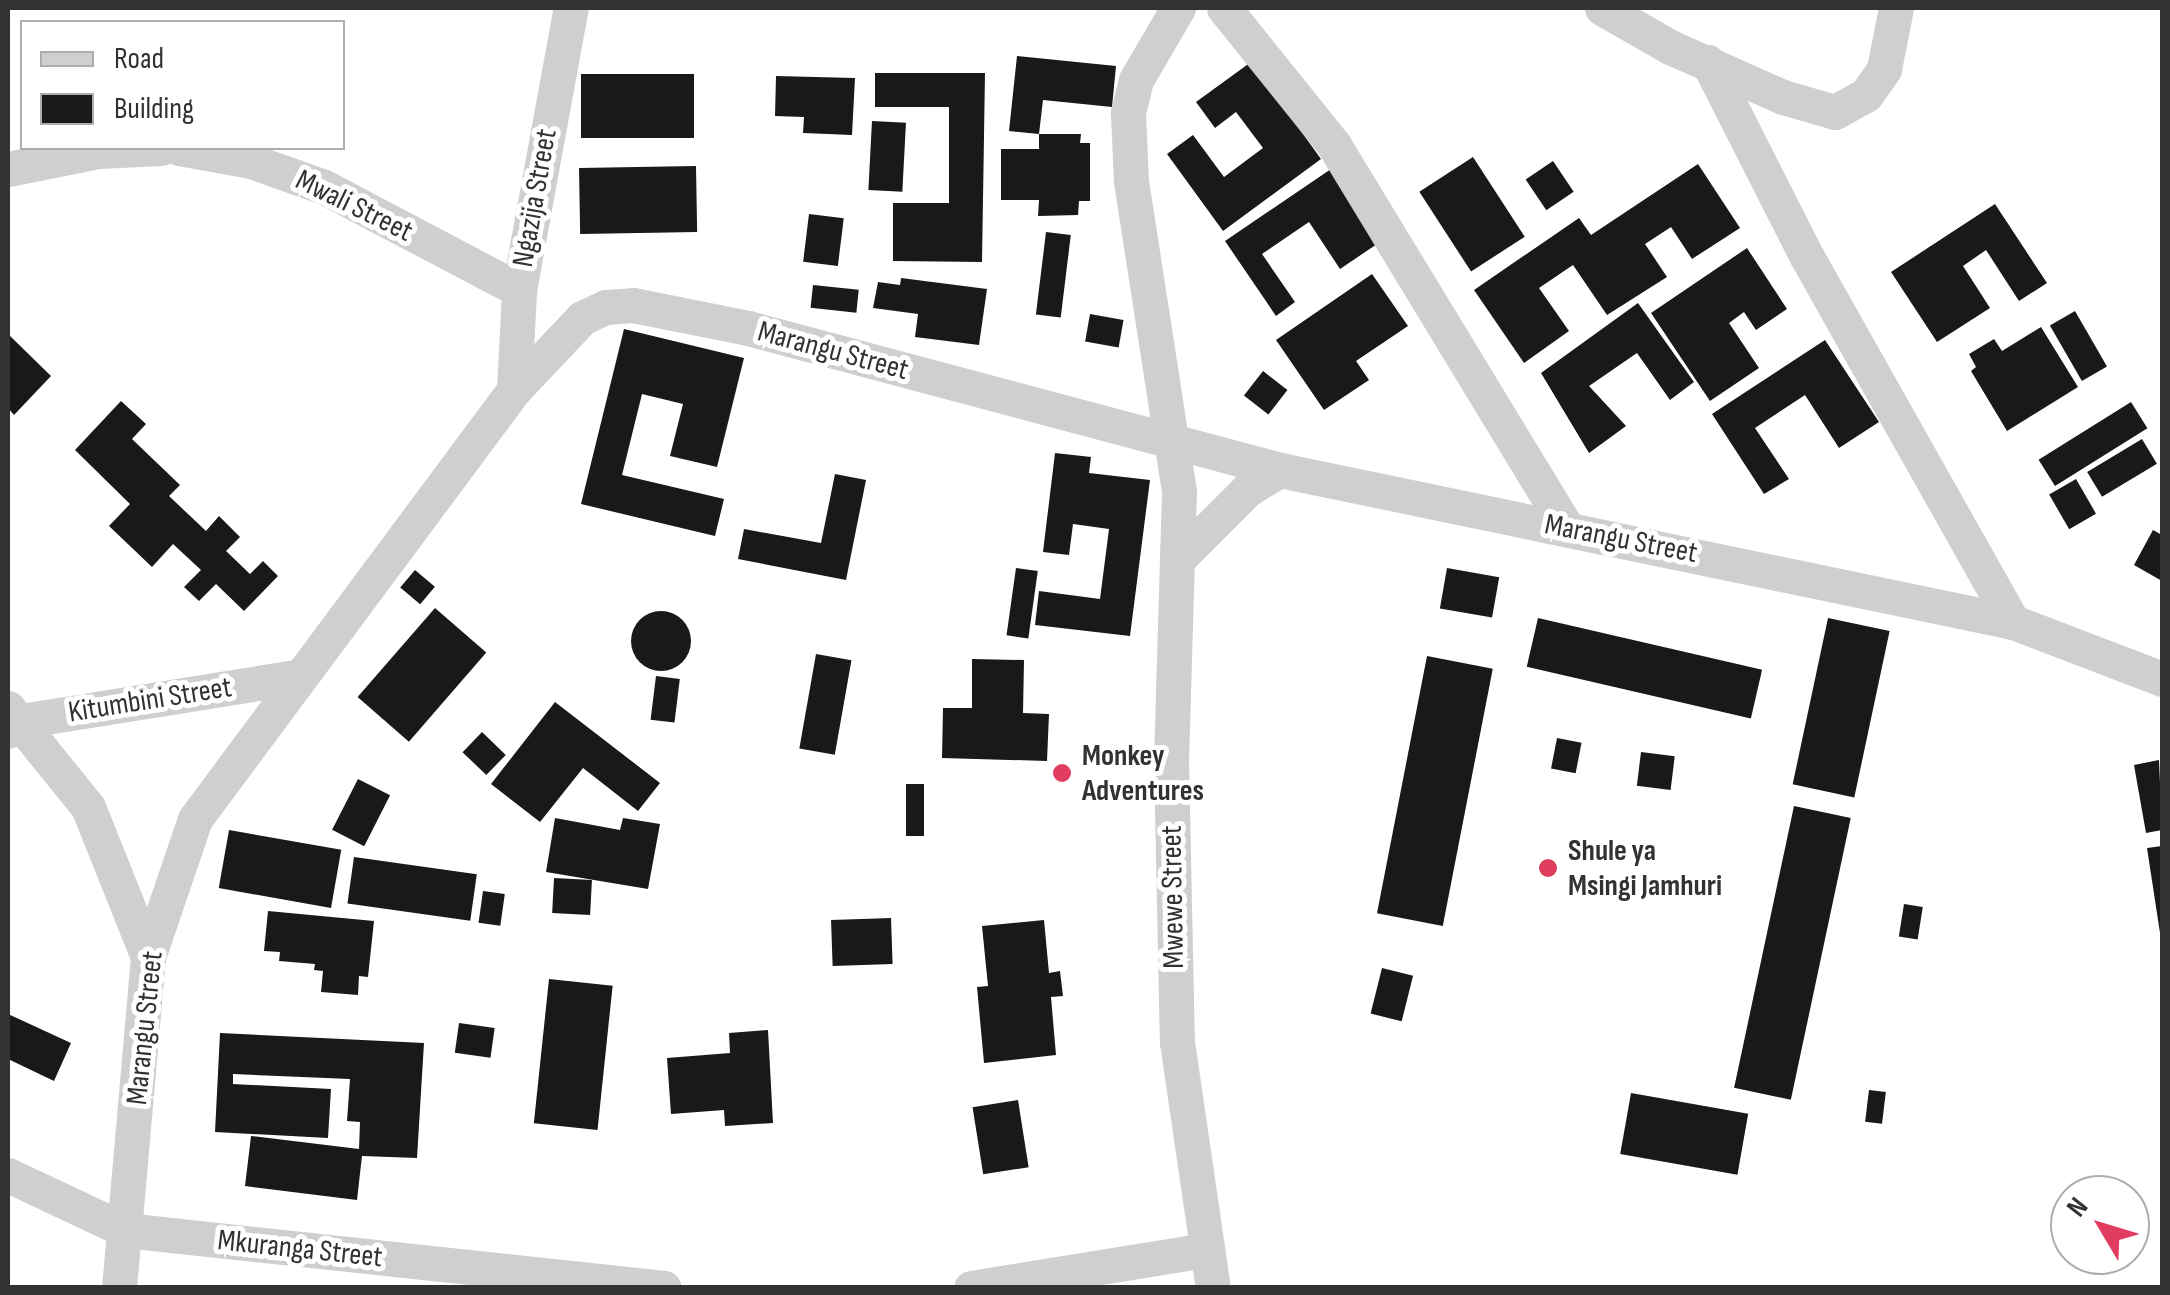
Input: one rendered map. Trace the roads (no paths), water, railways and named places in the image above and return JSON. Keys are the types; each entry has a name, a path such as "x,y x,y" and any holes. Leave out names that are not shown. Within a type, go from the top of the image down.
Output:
{"street":[{"name":"Ngazija Street","path":"514,390 519,290 571,8"},
{"name":"Mwewe Street","path":"1178,8 1136,80 1128,113 1131,181 1172,444 1181,556 1171,761 1177,1024 1213,1288"},
{"path":"1224,8 1334,145 1567,528"},
{"path":"1602,8 1783,97 1835,112 1856,104 1884,69 1896,8"},
{"path":"1708,62 1888,405 2014,622"},
{"path":"8,170 119,150"},
{"name":"Mwali Street","path":"190,150 252,161 324,187 519,290"},
{"name":"Marangu Street","path":"119,1288 148,957 194,819 296,677 514,390 582,318 633,304 748,328 1280,470 2014,622 2162,679"},
{"path":"1181,556 1248,489 1280,470"},
{"name":"Kitumbini Street","path":"12,720 296,677"},
{"path":"12,720 88,807 148,957"},
{"name":"Mkuranga Street","path":"8,1175 125,1230 664,1288"},
{"path":"971,1288 1206,1250"}],"place":[{"name":"Monkey Adventures","path":"1062,773"},
{"name":"Shule ya Msingi Jamhuri","path":"1548,868"}]}
